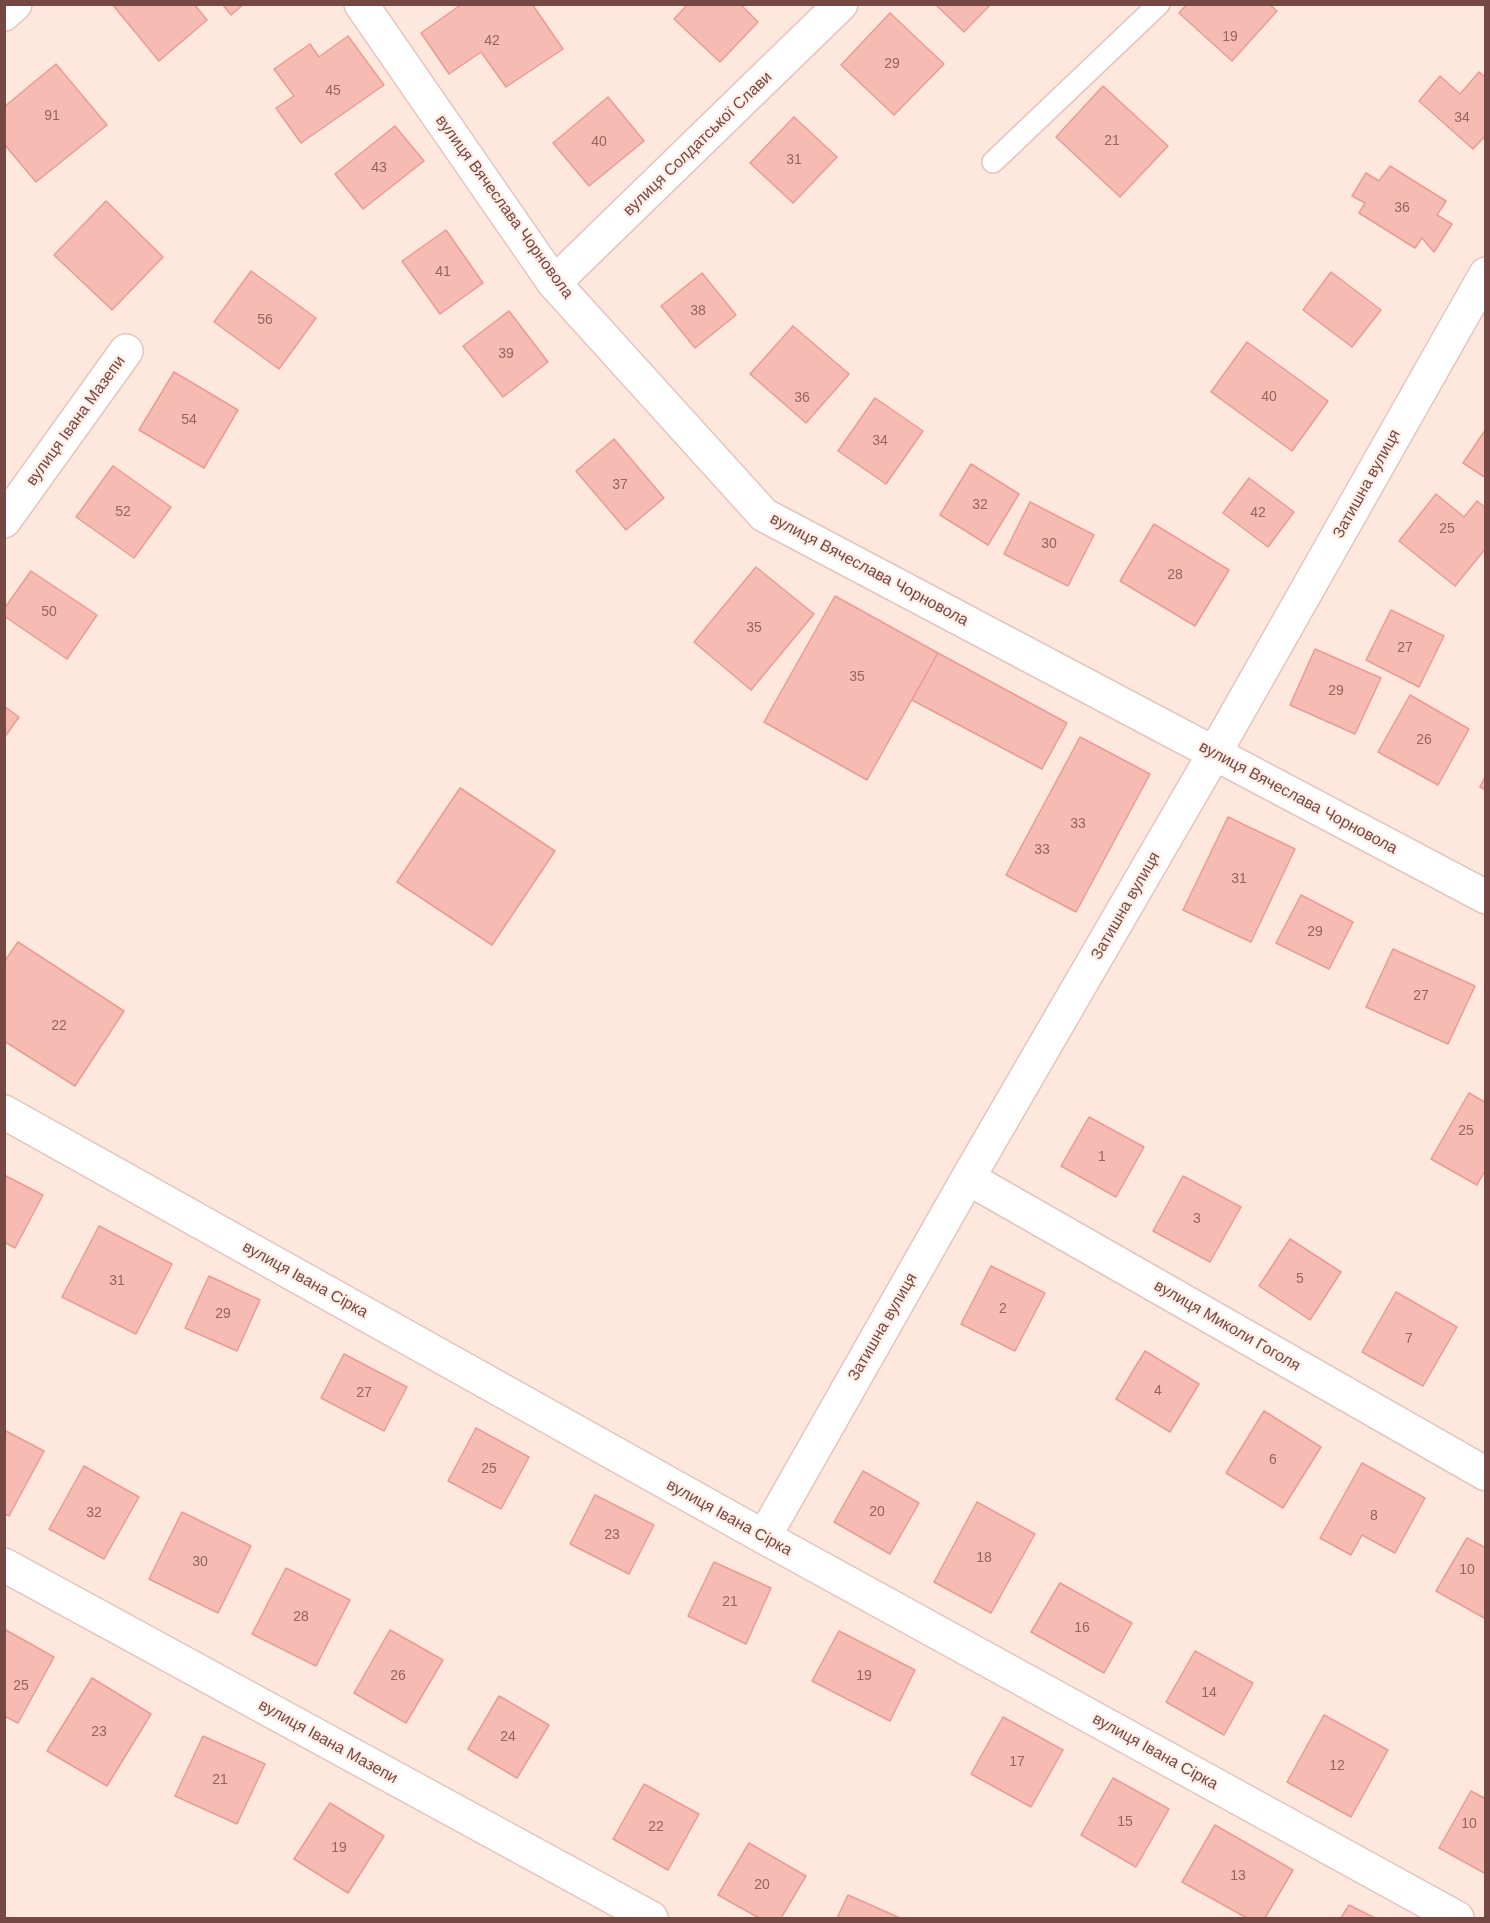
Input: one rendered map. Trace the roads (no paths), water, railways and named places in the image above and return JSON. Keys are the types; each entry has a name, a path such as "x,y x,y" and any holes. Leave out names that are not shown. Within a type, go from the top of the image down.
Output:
{"street":[{"path":"4,14 15,4"},
{"name":"вулиця Вячеслава Чорновола","path":"361,4 554,283 764,515 1485,897"},
{"name":"вулиця Солдатської Слави","path":"554,283 841,4"},
{"name":"Затишна вулиця","path":"764,1537 968,1178 1214,754 1485,274"},
{"name":"вулиця Івана Мазепи","path":"4,521 126,351"},
{"name":"вулиця Івана Сірка","path":"4,1112 764,1537 1456,1918"},
{"name":"вулиця Миколи Гоголя","path":"968,1178 1485,1474"},
{"name":"вулиця Івана Мазепи","path":"4,1565 651,1918"}],"lane":[{"path":"993,162 1159,4"}]}
